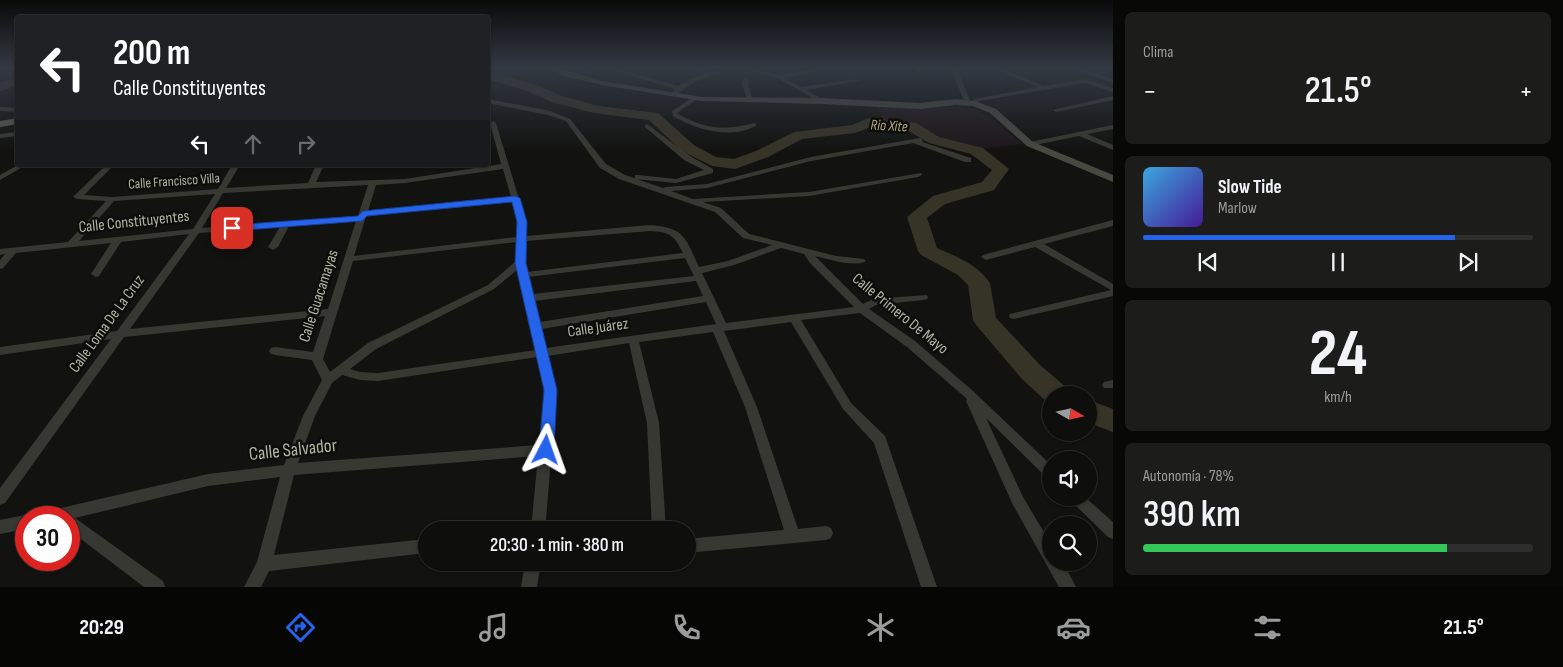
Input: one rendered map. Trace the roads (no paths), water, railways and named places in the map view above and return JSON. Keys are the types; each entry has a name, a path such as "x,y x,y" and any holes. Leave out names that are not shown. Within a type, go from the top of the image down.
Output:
{"main road":[{"path":"0,123 15,120"}],"street":[{"path":"688,95 695,98 751,101 822,101 920,106 971,104 992,111 1030,144 1111,177"},
{"path":"749,95 751,101"},
{"path":"812,95 822,101"},
{"path":"967,95 971,104"},
{"path":"971,104 976,100 1002,95"},
{"path":"695,98 674,112 675,115 705,130 738,129 754,125"},
{"path":"1056,110 1113,98"},
{"path":"490,103 550,113 568,120 603,166 616,174 718,210 746,236 778,246 836,259 861,260"},
{"path":"0,109 15,110"},
{"path":"493,123 522,222 520,263 551,390 539,521"},
{"path":"616,174 667,181 694,177 710,171 687,158 647,126"},
{"path":"1030,144 1113,127"},
{"path":"0,136 15,134"},
{"path":"1079,134 1113,148"},
{"path":"658,189 707,186 811,159 916,140 968,160"},
{"name":"Calle Francisco Villa","path":"108,167 77,197 112,198 311,184 373,182 422,178 506,166"},
{"path":"0,178 19,167"},
{"name":"Calle Loma De La Cruz","path":"0,499 196,231 235,167"},
{"path":"311,184 319,167"},
{"path":"690,200 809,194 918,175"},
{"name":"Calle Guacamayas","path":"328,380 318,357 330,312 373,182"},
{"path":"72,244 112,198"},
{"name":"Calle Constituyentes","path":"0,252 196,231 286,224 515,198"},
{"path":"986,257 1113,223"},
{"path":"273,247 286,224"},
{"path":"349,259 522,238 650,228 667,229 680,237 709,298 751,407 793,536"},
{"path":"96,274 118,239"},
{"path":"1037,244 1113,288"},
{"path":"530,298 697,274 778,246"},
{"path":"0,266 13,251"},
{"name":"Calle Primero De Mayo","path":"808,252 813,261 862,309 910,344 969,394 1042,464"},
{"path":"524,275 688,255"},
{"path":"252,587 264,564 289,470 309,416 328,380 372,346 491,287 520,263"},
{"path":"1014,316 1113,293"},
{"name":"Calle Juárez","path":"340,370 360,376 378,377 633,339 862,309 873,302 923,297"},
{"path":"536,326 709,298"},
{"path":"0,351 119,334 330,312"},
{"path":"795,318 847,406 880,440 929,587"},
{"path":"633,339 653,423 659,521"},
{"path":"275,351 318,357"},
{"path":"969,394 1018,501 1042,542"},
{"name":"Calle Salvador","path":"80,513 191,483 289,470 546,450"},
{"path":"1085,506 1113,532"},
{"path":"0,527 15,524"},
{"path":"80,532 157,587"},
{"path":"696,545 826,533"},
{"path":"264,564 418,547"},
{"path":"528,587 531,571"},
{"path":"1059,571 1068,587"}],"waterway":[{"name":"Rio Xite","path":"549,95 599,110 653,116 661,121 688,148 712,161 735,164 762,154 772,147 799,135 855,129 869,122 911,126 934,140 977,151 1001,169 988,186 939,200 917,217 928,251 966,270 979,283 985,320 1031,372 1047,386"},
{"name":"Rio Xite","path":"1098,415 1113,421"}]}
